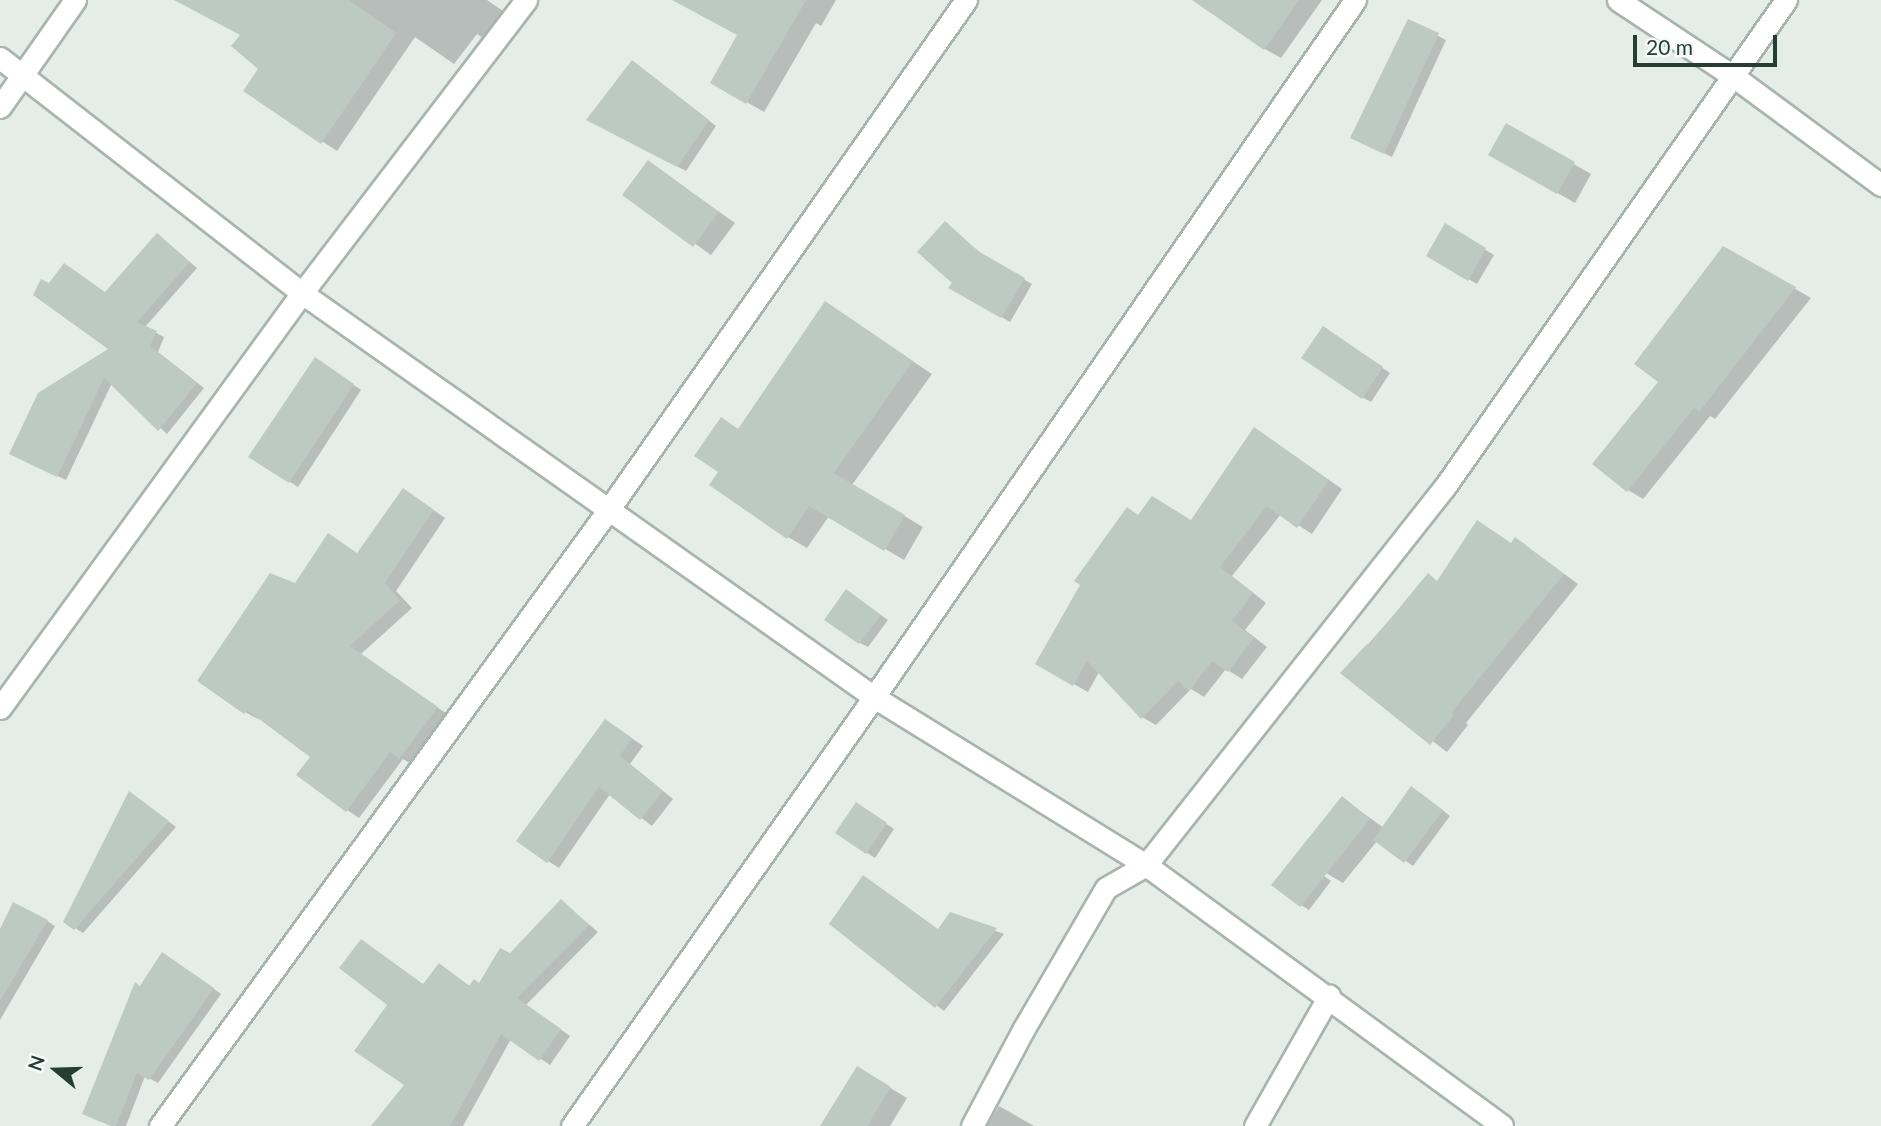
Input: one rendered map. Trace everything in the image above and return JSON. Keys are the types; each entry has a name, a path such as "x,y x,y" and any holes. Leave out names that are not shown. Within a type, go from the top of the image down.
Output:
{"street":[{"path":"0,107 75,0"},
{"path":"0,708 302,293 526,0"},
{"path":"160,1126 609,509 966,0"},
{"path":"572,1126 874,697 1355,0"},
{"path":"1618,0 1734,76 1881,185"},
{"path":"972,1126 1023,1030 1106,888 1146,865 1444,488 1786,0"},
{"path":"0,58 302,293 874,697 1146,865 1329,996 1502,1126"},
{"path":"1255,1126 1329,996"}],"building":[{"path":"174,0 349,0 396,33 321,144 243,91 258,69 231,46 240,35"},
{"path":"672,0 806,0 746,104 710,83 737,35"},
{"path":"1192,0 1299,0 1264,50"},
{"path":"1408,19 1439,33 1384,154 1350,138"},
{"path":"632,60 709,120 677,167 586,120"},
{"path":"1506,123 1575,162 1557,194 1488,155"},
{"path":"648,160 719,212 693,247 622,195"},
{"path":"945,221 978,251 1025,278 1001,318 948,288 952,283 917,252"},
{"path":"1445,223 1486,248 1468,281 1426,256"},
{"path":"157,233 190,262 137,322 157,331 150,346 197,383 158,431 104,378 57,477 9,454 38,393 108,349 33,295 41,279 49,283 64,263 105,292"},
{"path":"1723,246 1796,287 1699,412 1694,408 1627,492 1592,464 1658,382 1634,364"},
{"path":"825,301 913,361 834,473 905,515 884,551 809,506 787,539 709,485 718,472 694,456 721,417 738,429"},
{"path":"1323,326 1383,367 1362,399 1301,358"},
{"path":"315,357 354,384 289,483 248,457"},
{"path":"1254,427 1329,480 1297,528 1267,506 1220,567 1253,593 1232,621 1254,638 1228,672 1212,661 1189,691 1178,681 1141,719 1087,661 1073,686 1035,664 1080,585 1074,581 1127,507 1138,515 1152,496 1191,520"},
{"path":"403,488 434,510 385,583 400,600 350,646 438,707 399,759 390,752 346,812 296,775 310,757 247,710 244,714 197,681 270,573 295,583 328,533 357,553"},
{"path":"1477,520 1511,543 1515,537 1564,574 1451,713 1454,715 1430,745 1340,673 1367,644 1369,645 1428,573 1437,581"},
{"path":"846,589 881,615 859,644 824,620"},
{"path":"605,719 632,738 620,756 663,791 640,820 599,787 547,863 516,841"},
{"path":"1411,786 1443,810 1404,863 1373,840"},
{"path":"129,791 169,821 74,930 63,922"},
{"path":"1342,796 1370,819 1300,907 1271,885"},
{"path":"856,802 887,823 866,854 835,833"},
{"path":"863,875 938,929 950,912 997,928 935,1008 829,924"},
{"path":"561,899 589,925 517,998 561,1029 539,1061 501,1034 450,1126 371,1126 404,1085 354,1051 387,1005 339,968 361,939 423,984 439,963 469,986 474,979 479,983 500,948 510,953"},
{"path":"13,902 48,920 0,1001 0,929"},
{"path":"162,952 214,988 149,1080 137,1073 116,1126 111,1126 82,1114 135,982 140,986"},
{"path":"857,1066 891,1087 867,1126 820,1126"}]}
